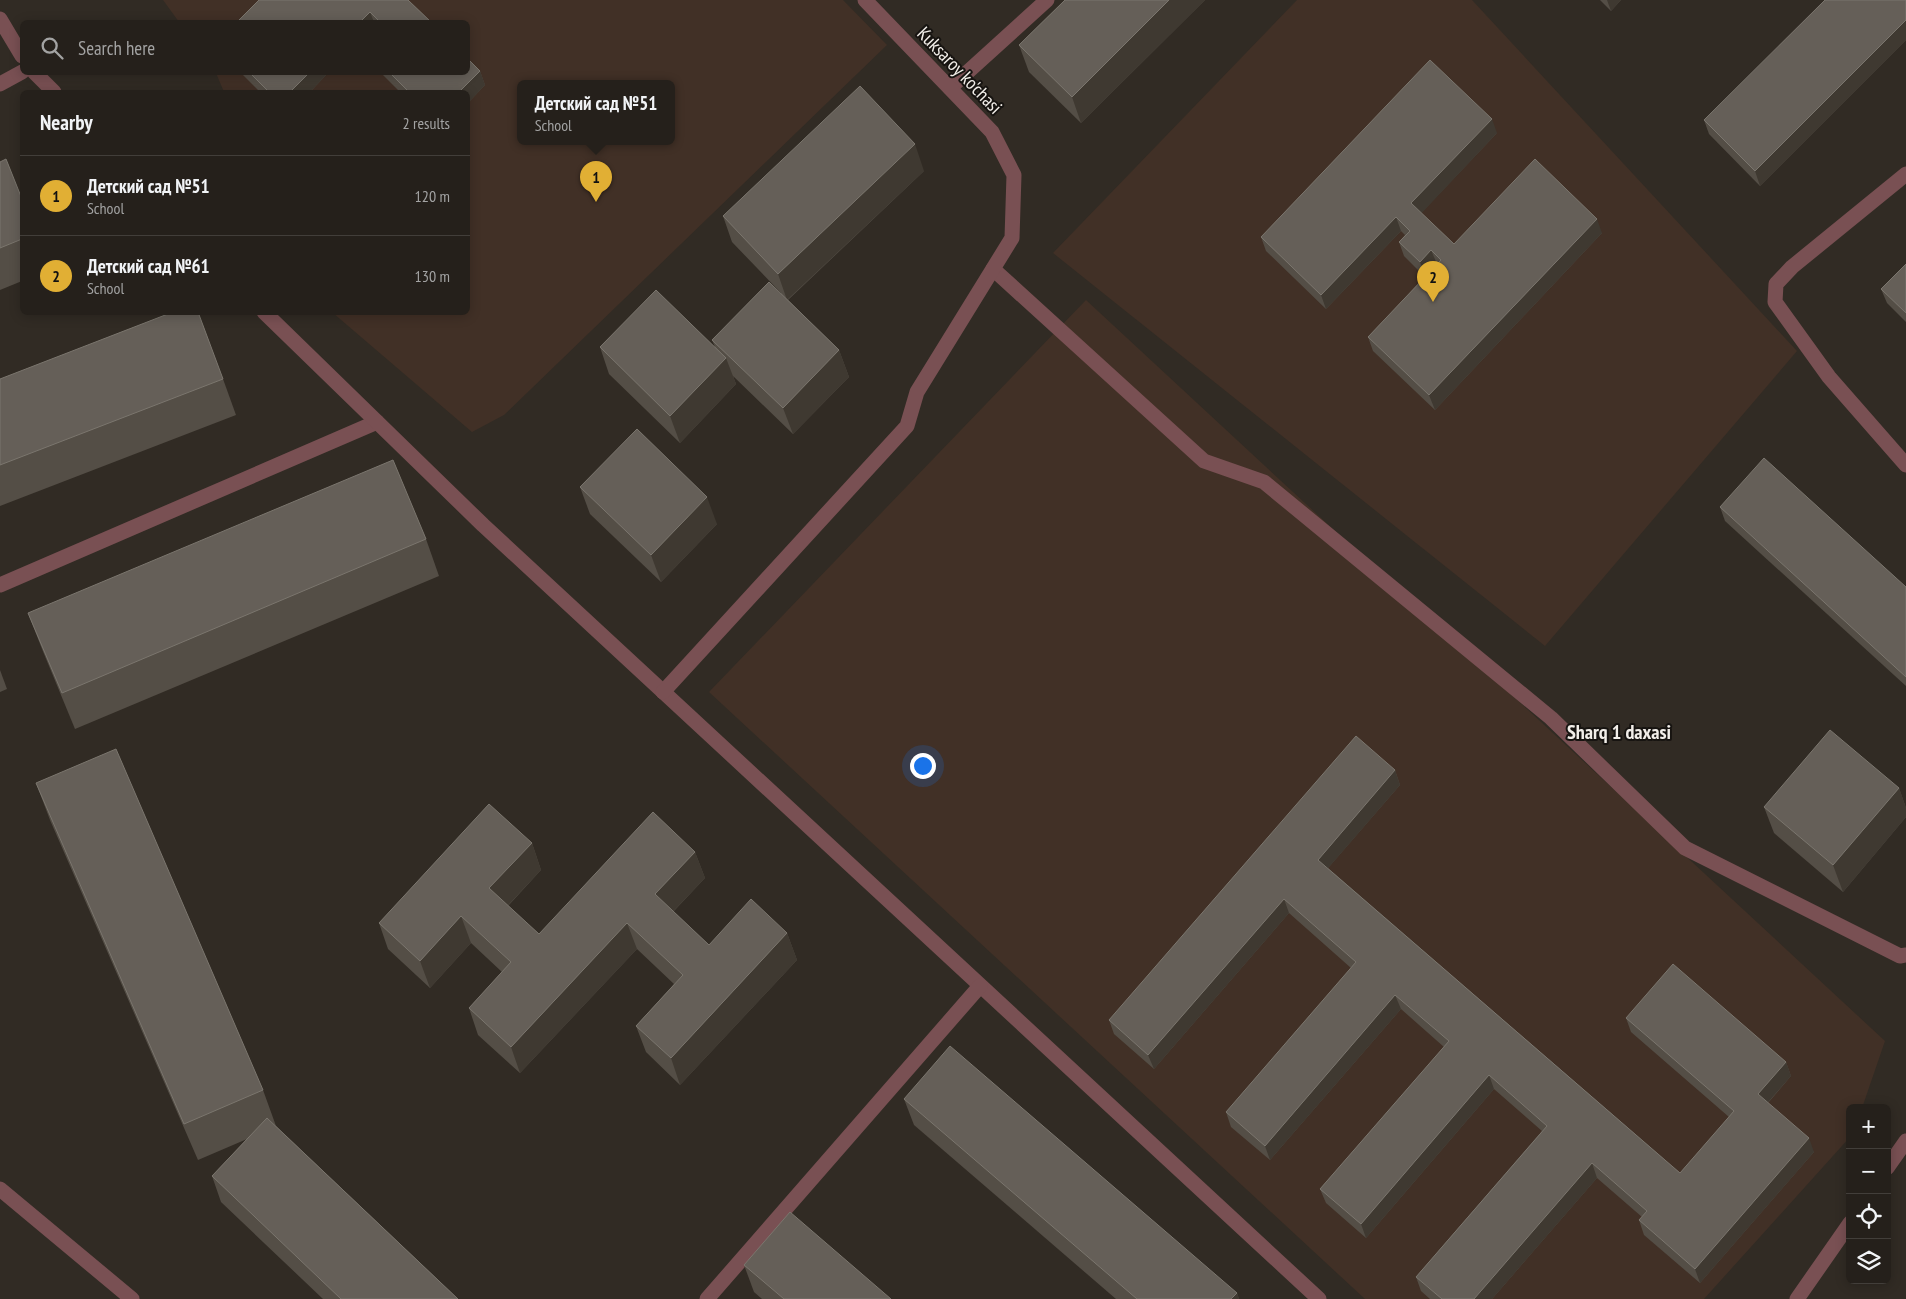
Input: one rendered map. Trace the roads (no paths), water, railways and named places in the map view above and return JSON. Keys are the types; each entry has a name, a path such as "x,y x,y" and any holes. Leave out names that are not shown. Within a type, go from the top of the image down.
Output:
{"street":[{"name":"Kuksaroy ko'chasi","path":"866,0 992,132 1014,175 1012,238 993,269"},
{"path":"950,88 1047,0"},
{"path":"0,20 20,53"},
{"path":"0,84 20,73"},
{"path":"37,75 52,90"},
{"path":"1906,174 1792,266 1776,284 1775,302 1830,378 1906,465"},
{"path":"662,692 907,426 917,392 993,269 1204,461 1264,482 1551,718 1685,848 1900,956 1906,955"},
{"path":"267,315 483,526 1319,1299"},
{"path":"0,585 377,422"},
{"path":"707,1299 980,986"},
{"path":"1891,1162 1906,1141"},
{"path":"0,1188 132,1299"},
{"path":"1797,1299 1846,1229"}],"place":[{"name":"Детский сад №51","path":"596,202"},
{"name":"Детский сад №61","path":"1433,302"}],"district":[{"name":"Sharq 1 daxasi","path":"1619,732"}]}
